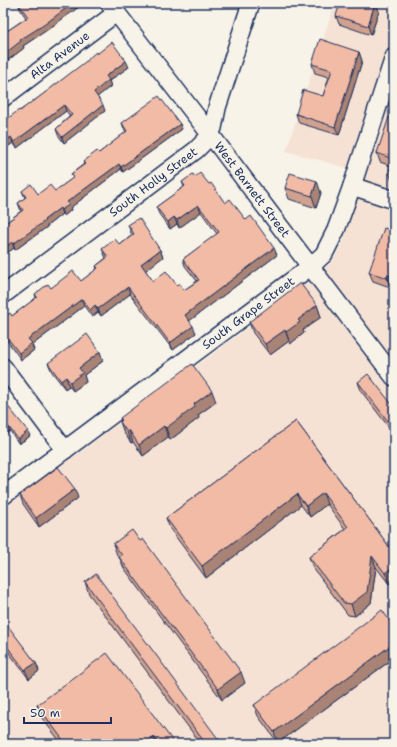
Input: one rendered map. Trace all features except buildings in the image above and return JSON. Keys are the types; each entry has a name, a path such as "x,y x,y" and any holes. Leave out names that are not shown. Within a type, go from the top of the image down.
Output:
{"street":[{"name":"South Holly Street","path":"3,295 205,142 213,128 217,108 251,3"},
{"name":"West Barnett Street","path":"112,8 210,134 394,377"},
{"name":"Alta Avenue","path":"3,98 112,8"},
{"name":"South Grape Street","path":"3,496 310,267 324,254 331,242 352,186 394,57"},
{"path":"352,186 394,200"},
{"path":"3,367 65,450"}],"shaded area":[{"path":"335,3 394,3 394,744 4,744 3,509 296,292 332,262 342,244 366,173 286,151"}]}
